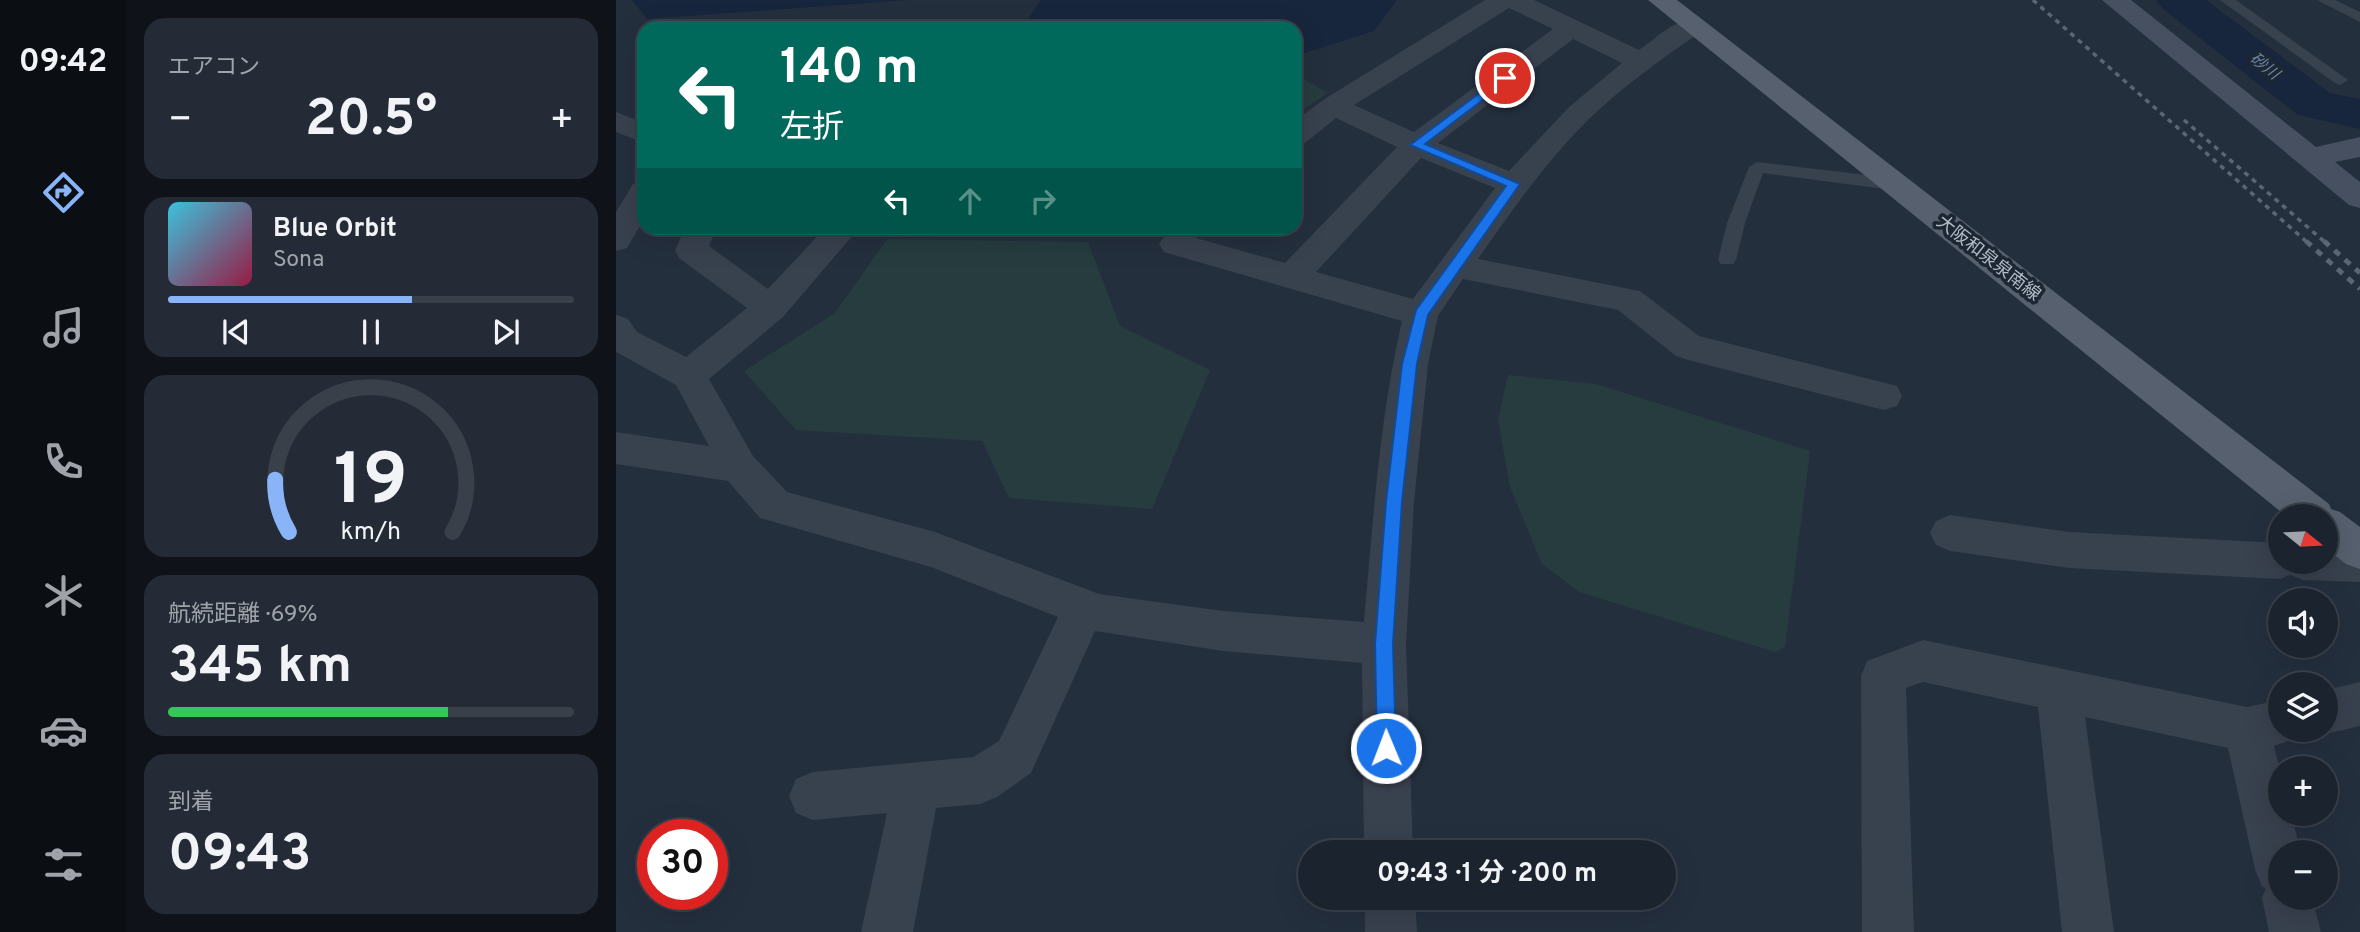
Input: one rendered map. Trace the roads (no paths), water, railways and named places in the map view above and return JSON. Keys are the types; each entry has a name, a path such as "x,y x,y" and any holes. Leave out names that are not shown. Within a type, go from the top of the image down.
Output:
{"main road":[{"name":"大阪和泉泉南線","path":"1661,0 2300,504"},
{"path":"2338,534 2360,551"}],"street":[{"path":"1302,130 1333,106 1503,0"},
{"path":"1513,0 1641,61"},
{"path":"2115,0 2360,198"},
{"path":"1389,840 1384,644 1399,460 1410,364 1421,314 1514,184 1578,114 1641,61 1693,25"},
{"path":"1292,277 1416,145 1572,27"},
{"path":"1333,106 1416,145 1514,184"},
{"path":"616,121 637,131"},
{"path":"2311,158 2360,147"},
{"path":"616,240 637,203"},
{"path":"698,235 691,250 771,308"},
{"path":"690,375 771,308 838,235"},
{"path":"1181,235 1175,244 1421,314"},
{"path":"1455,266 1628,300 1688,347 1884,396"},
{"path":"616,328 625,341 690,375 739,467 774,506 935,550 1099,613 1223,631 1384,644"},
{"path":"616,448 739,467"},
{"path":"1950,533 2069,551 2268,560"},
{"path":"2338,564 2360,565"},
{"path":"813,796 980,780 1015,757 1084,607"},
{"path":"1888,932 1883,676 1923,661 2059,690 2263,726 2277,840"},
{"path":"2059,690 2088,932"},
{"path":"2338,709 2360,704"},
{"path":"887,932 916,786"},
{"path":"1390,910 1391,932"},
{"path":"2290,910 2295,932"}],"lane":[{"path":"2227,0 2340,80"},
{"path":"2324,0 2360,18"},
{"path":"1727,260 1736,223 1757,167 1892,184"}],"water":[{"path":"632,0 908,0 647,19"},
{"path":"1041,0 1397,0 1374,31 1302,54 1302,21 1027,21"}],"waterway":[{"name":"砂川","path":"2178,0 2315,105 2360,114"}],"railway":[{"path":"2033,0 2308,243"},
{"path":"2184,120 2326,243"},
{"path":"2306,241 2360,289"},
{"path":"2324,241 2360,273"}]}
